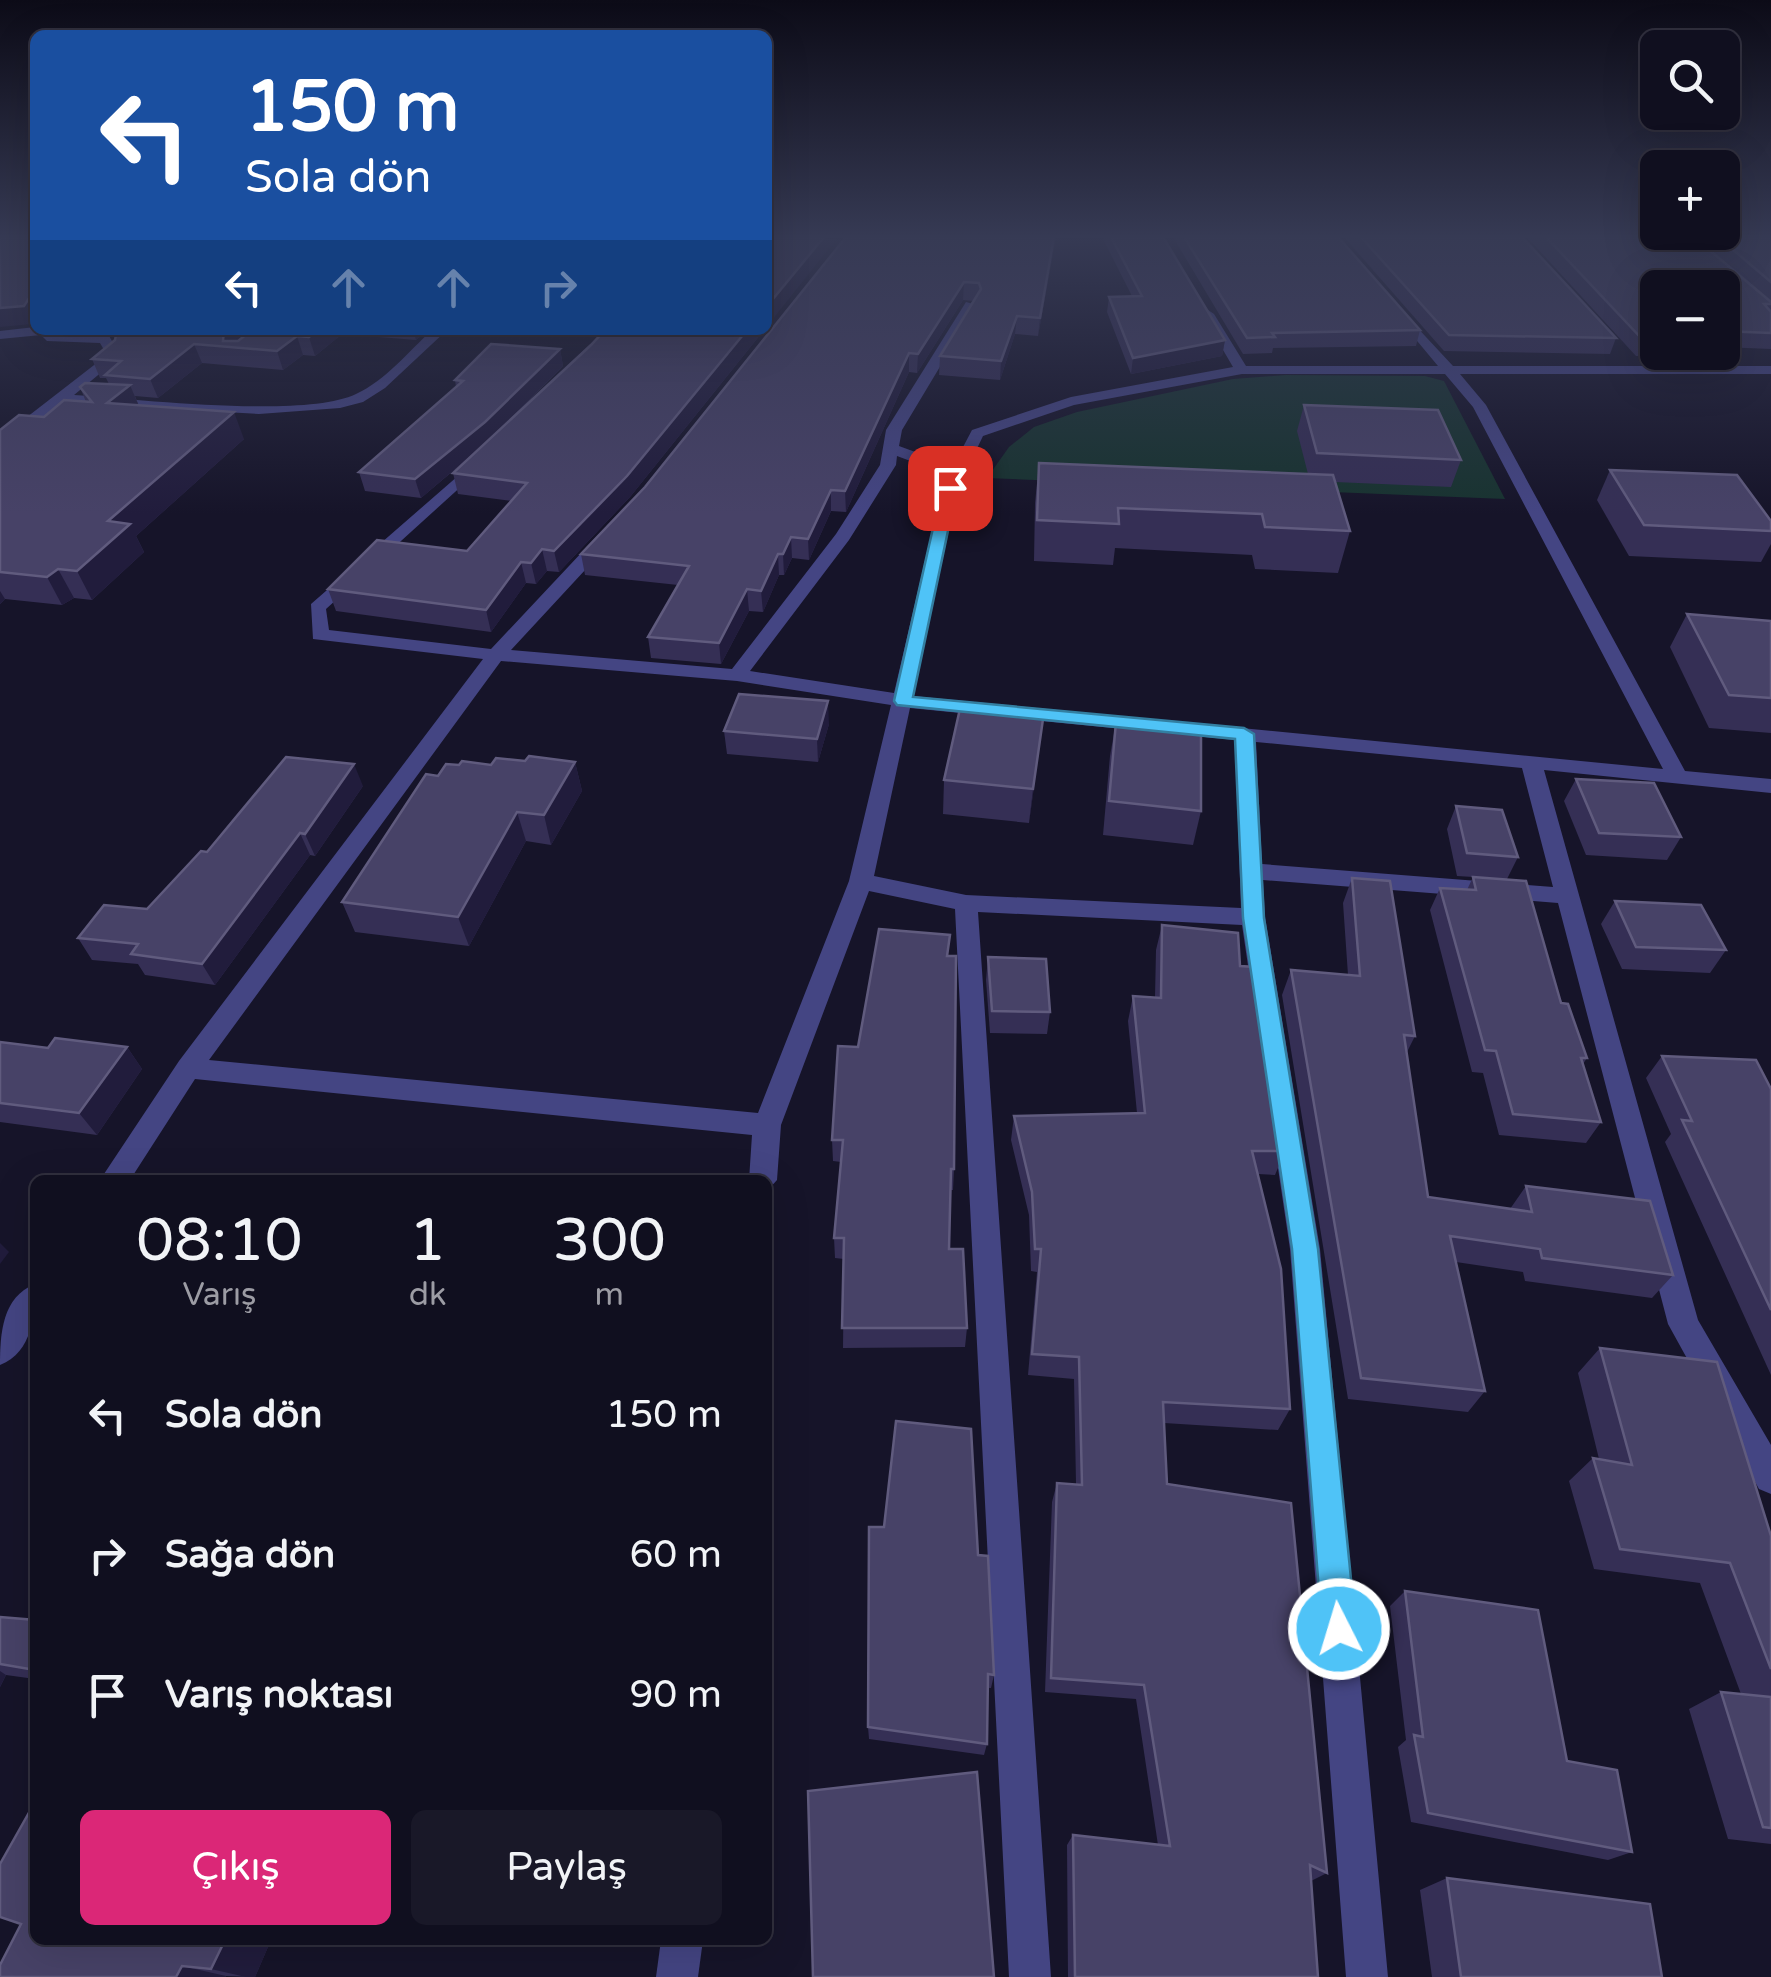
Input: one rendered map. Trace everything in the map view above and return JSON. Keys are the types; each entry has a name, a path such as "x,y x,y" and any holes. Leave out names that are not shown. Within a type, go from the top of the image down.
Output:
{"street":[{"path":"737,675 842,536 888,465 894,430 956,329"},
{"path":"1217,329 1242,370"},
{"path":"1414,329 1479,404 1677,776"},
{"path":"0,335 30,332"},
{"path":"0,446 114,356 104,339 48,335"},
{"path":"92,339 99,335"},
{"path":"60,398 224,407 310,407 356,400 434,335"},
{"path":"763,1175 767,1125 862,881 950,488 976,433 1071,401 1242,370 1628,361 1771,370"},
{"path":"497,446 317,608 320,635 496,656 737,675 904,701 1771,786"},
{"path":"891,448 957,473"},
{"path":"117,1175 188,1068 496,656 613,530"},
{"path":"1244,734 1254,918 1305,1249 1367,1977"},
{"path":"1531,762 1684,1324 1771,1477"},
{"path":"1251,871 1568,896"},
{"path":"862,881 966,904 1254,918"},
{"path":"966,904 1030,1977"},
{"path":"188,1068 767,1125"},
{"path":"0,1350 30,1305"},
{"path":"678,1977 681,1945"}],"green space":[{"path":"1286,375 1425,376 1444,381 1505,499 987,478 1009,447 1034,427 1077,412 1233,379"}],"building":[{"path":"772,329 934,329 918,354 909,353 845,491 831,490 808,539 791,537 783,554 778,554 761,591 747,589 719,643 648,637 689,566 581,554 645,487 767,335 772,335"},
{"path":"956,329 1012,329 1001,361 940,356"},
{"path":"1122,329 1219,329 1225,340 1133,358"},
{"path":"1242,329 1420,330 1272,333 1275,337 1247,338"},
{"path":"1444,329 1608,329 1616,338 1449,335"},
{"path":"1740,329 1771,329 1771,333 1740,332"},
{"path":"116,335 224,335 223,341 238,341 246,335 312,335 297,336 277,351 194,344 150,379 105,375 121,361 92,359"},
{"path":"600,335 743,335 627,476 554,551 542,549 531,563 521,562 486,610 328,589 377,540 467,551 527,483 453,473"},
{"path":"491,344 560,349 485,422 415,479 359,472 463,381 455,380"},
{"path":"85,383 130,385 107,403 234,412 108,521 130,524 77,571 58,569 47,577 0,572 0,430 19,415 44,417 64,400 92,402 80,387"},
{"path":"1304,405 1438,410 1461,460 1317,453"},
{"path":"1039,463 1333,475 1350,531 1265,527 1262,514 1118,508 1119,524 1037,520"},
{"path":"1610,470 1737,475 1771,521 1771,531 1644,525"},
{"path":"1687,614 1771,621 1771,698 1729,695"},
{"path":"739,694 828,701 817,739 724,731"},
{"path":"961,704 1044,712 1033,789 944,780"},
{"path":"1116,722 1201,731 1201,811 1109,801"},
{"path":"529,756 575,762 544,815 517,812 458,917 342,902 426,774 438,776 446,764 459,765 462,761 491,765 496,758 525,761"},
{"path":"286,757 354,764 305,834 300,833 202,964 131,954 138,944 78,938 104,905 147,909 201,851 207,852"},
{"path":"1576,779 1654,783 1681,837 1599,833"},
{"path":"1456,806 1502,810 1518,857 1467,853"},
{"path":"1473,877 1526,881 1561,1003 1568,1004 1587,1058 1581,1058 1601,1122 1513,1114 1496,1051 1485,1050 1440,888 1476,890"},
{"path":"1352,878 1390,881 1415,1036 1404,1035 1428,1197 1532,1212 1526,1186 1650,1201 1673,1275 1542,1258 1540,1249 1450,1236 1485,1391 1361,1378 1291,970 1360,976"},
{"path":"1615,901 1701,905 1726,950 1636,947"},
{"path":"1162,925 1238,933 1240,966 1256,967 1285,1151 1252,1151 1281,1269 1290,1409 1163,1402 1167,1484 1291,1503 1327,1873 1310,1865 1318,1977 1075,1977 1073,1835 1170,1846 1144,1685 1051,1678 1057,1483 1082,1485 1079,1357 1032,1354 1041,1249 1035,1249 1032,1192 1014,1116 1145,1113 1133,996 1161,998"},
{"path":"879,929 950,935 947,956 956,956 954,1169 949,1249 963,1249 967,1328 842,1328 844,1238 834,1238 843,1140 832,1140 838,1046 858,1047"},
{"path":"988,957 1046,959 1050,1012 992,1011"},
{"path":"55,1038 127,1047 79,1113 0,1103 0,1042 48,1048"},
{"path":"1662,1056 1756,1060 1771,1089 1771,1310 1682,1120 1692,1121"},
{"path":"1600,1348 1717,1362 1771,1536 1771,1669 1730,1563 1620,1549 1593,1458 1632,1465"},
{"path":"896,1421 971,1429 978,1555 988,1556 994,1675 988,1674 987,1744 868,1727 869,1527 884,1527"},
{"path":"1405,1591 1538,1610 1567,1761 1617,1770 1632,1852 1428,1813 1414,1735 1423,1737"},
{"path":"0,1617 30,1620 30,1669 0,1664"},
{"path":"1721,1692 1771,1697 1771,1828 1763,1827"},
{"path":"977,1772 994,1977 813,1977 808,1791"},
{"path":"30,1811 30,1945 223,1945 211,1969 182,1966 176,1977 0,1977 0,1965 21,1924 0,1917 0,1864"},
{"path":"1447,1878 1650,1904 1662,1977 1461,1977"}],"route":[{"path":"950,488 904,701 1244,734 1254,918 1305,1249 1339,1629"}]}
